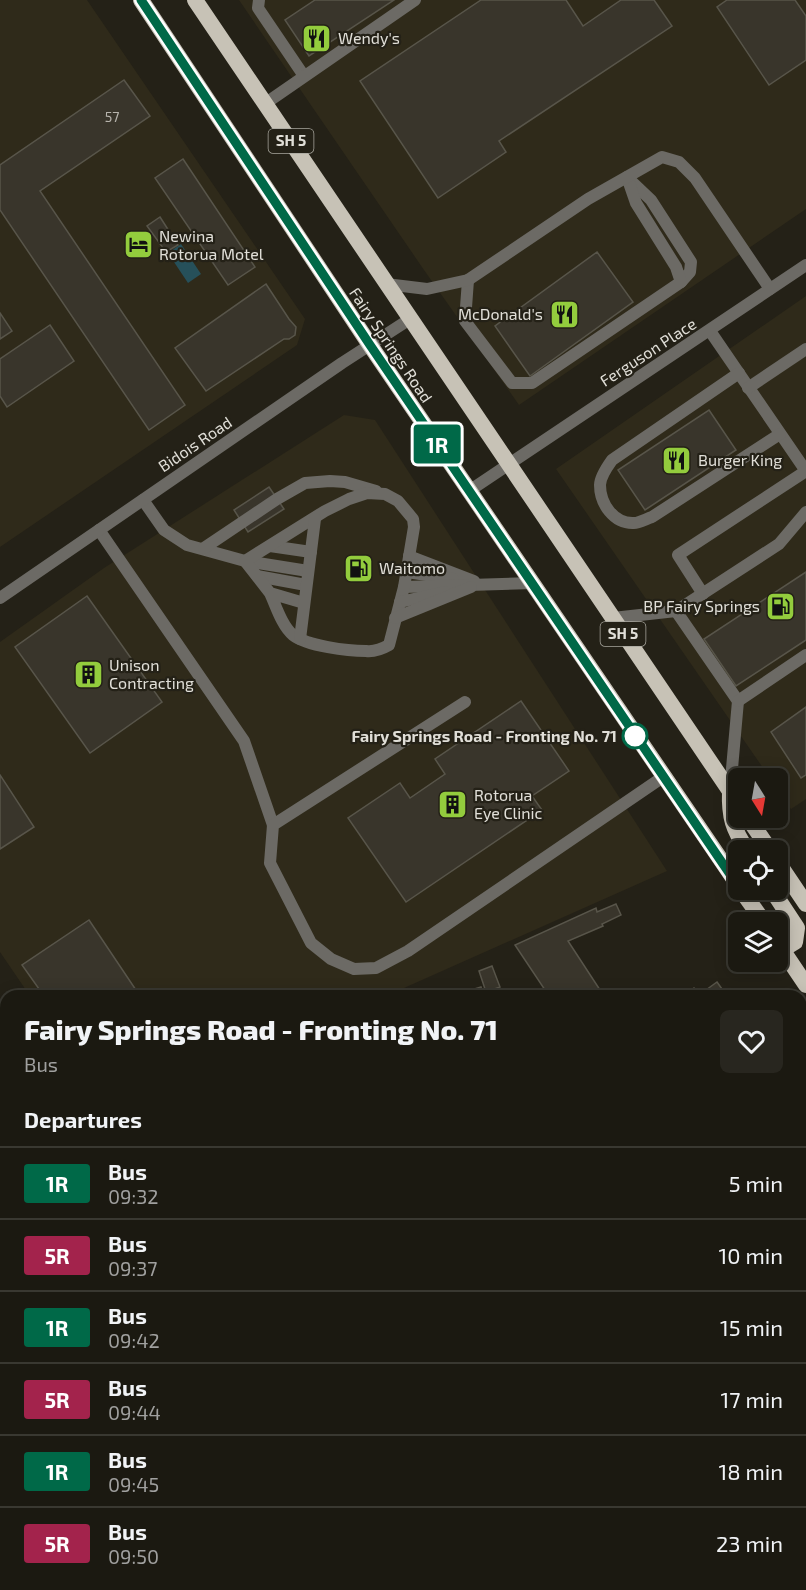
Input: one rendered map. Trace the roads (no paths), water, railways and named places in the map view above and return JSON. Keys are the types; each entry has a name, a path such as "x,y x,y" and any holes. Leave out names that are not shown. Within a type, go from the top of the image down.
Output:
{"highway":[{"name":"Fairy Springs Road","path":"141,0 370,345 728,871"},
{"name":"Fairy Springs Road","path":"195,0 728,788"},
{"path":"788,877 806,903"},
{"path":"788,914 797,928 795,942 788,944"},
{"path":"788,958 806,986"}],"street":[{"path":"259,0 258,8 304,76"},
{"path":"266,103 415,0"},
{"path":"386,284 427,290 468,280 588,199 662,157 679,162 695,178 770,290"},
{"path":"468,280 465,321 512,383 532,383 681,282 690,272 691,262 651,200 627,177"},
{"name":"Ferguson Place","path":"469,491 806,266"},
{"name":"Bidois Road","path":"0,598 410,319"},
{"path":"703,594 678,555 806,471 710,331"},
{"path":"748,388 806,349"},
{"path":"739,373 612,460 606,467 600,484 603,503 615,518 633,523 652,518 780,434"},
{"path":"204,548 304,483 330,481 358,485 398,501 413,519 414,527 404,587 389,645 381,650 368,652 320,645 300,639 287,629 270,594 245,561"},
{"path":"330,481 338,488 340,494 334,506"},
{"path":"245,561 334,506 367,493 385,494"},
{"path":"142,500 164,530 187,545 245,561 308,571"},
{"path":"613,618 676,611 779,544 806,512"},
{"path":"300,639 315,519"},
{"path":"99,530 244,741 273,825 270,862 311,943 331,959 354,969 376,968 408,951 663,777"},
{"path":"290,534 312,537"},
{"path":"270,546 310,552"},
{"path":"410,556 481,583"},
{"path":"407,572 481,583"},
{"path":"257,576 306,585"},
{"path":"400,602 481,583"},
{"path":"395,618 481,583"},
{"path":"404,587 533,583"},
{"path":"270,594 304,603"},
{"path":"676,611 738,700 735,768"},
{"path":"738,700 806,655"},
{"path":"273,825 465,702"}],"water":[{"path":"181,244 201,274 188,283 168,253"}],"place":[{"name":"Wendy's","path":"317,38"},
{"name":"Newina Rotorua Motel","path":"138,245"},
{"name":"McDonald's","path":"564,314"},
{"name":"Burger King","path":"677,460"},
{"name":"Waitomo","path":"358,568"},
{"name":"BP Fairy Springs","path":"781,606"},
{"name":"Unison Contracting","path":"88,674"},
{"name":"Fairy Springs Road - Fronting No. 71","path":"635,736"},
{"name":"Rotorua Eye Clinic","path":"453,804"}]}
